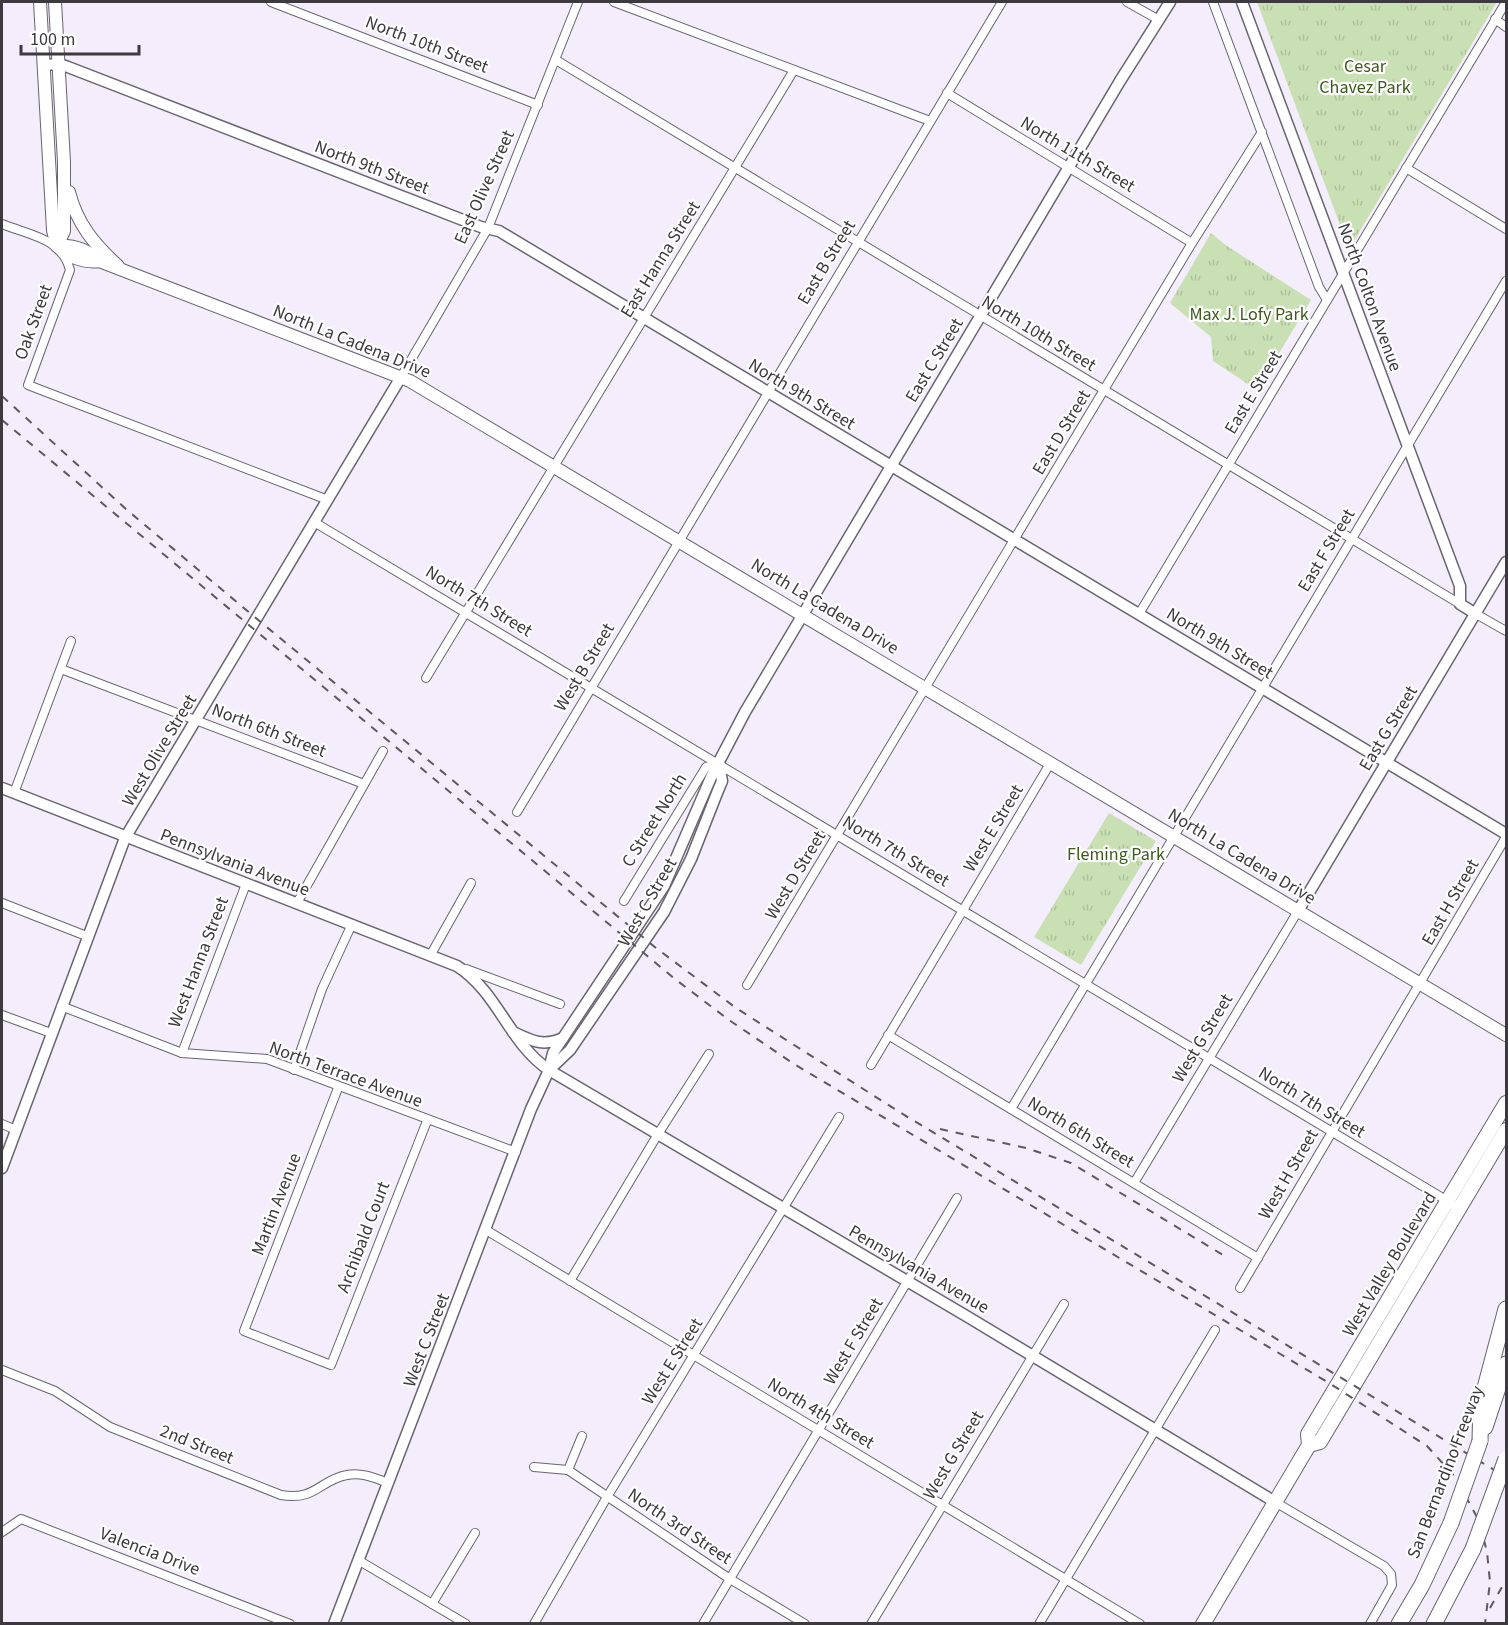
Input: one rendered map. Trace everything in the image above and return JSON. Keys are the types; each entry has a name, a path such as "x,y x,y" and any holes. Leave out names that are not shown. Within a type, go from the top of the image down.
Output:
{"highway":[{"path":"1487,1405 1506,1309"},
{"name":"San Bernardino Freeway","path":"1399,1623 1422,1585 1451,1523 1480,1441 1487,1405 1506,1364"},
{"path":"1434,1623 1473,1549 1506,1459"}],"main road":[{"path":"40,2 53,230 57,246"},
{"path":"55,2 64,162 64,231 57,246"},
{"path":"64,162 72,205 80,224 93,241 124,271"},
{"name":"North La Cadena Drive","path":"57,246 69,245 92,254 93,262 124,271 401,377 555,466 1506,1035"},
{"name":"West Valley Boulevard","path":"1203,1623 1309,1445 1308,1434 1506,1103"},
{"name":"West Valley Boulevard","path":"1309,1445 1320,1442 1461,1209 1506,1130"},
{"path":"1383,1339 1378,1336 1377,1329 1390,1306 1391,1294"}],"street":[{"name":"North 10th Street","path":"271,2 538,105"},
{"name":"East Olive Street","path":"401,377 488,228 578,2"},
{"path":"614,2 930,121"},
{"name":"East B Street","path":"679,540 1002,2"},
{"path":"1127,2 1159,20"},
{"name":"East C Street","path":"803,614 1170,2"},
{"path":"1213,2 1319,287 1327,300"},
{"name":"North Colton Avenue","path":"1242,2 1460,586 1460,604"},
{"name":"East E Street","path":"1139,614 1506,2"},
{"path":"1495,20 1506,27"},
{"name":"North 10th Street","path":"556,60 735,170 858,241 1105,392 1506,631"},
{"name":"North 9th Street","path":"44,65 59,64 499,231 1506,836"},
{"name":"East Hanna Street","path":"555,466 794,70"},
{"name":"North 11th Street","path":"947,93 1192,243"},
{"name":"East D Street","path":"926,688 1192,243 1262,132"},
{"path":"1406,168 1506,229"},
{"path":"2,224 57,246"},
{"name":"Oak Street","path":"57,246 68,260 70,270 28,385 328,500"},
{"name":"Oak Street","path":"70,270 93,262"},
{"name":"East F Street","path":"1174,836 1506,281"},
{"name":"West Olive Street","path":"2,1168 125,838 401,377"},
{"path":"426,678 555,466"},
{"name":"North 7th Street","path":"314,522 1086,984 1331,1134 1461,1209"},
{"name":"West B Street","path":"517,812 679,540"},
{"name":"East G Street","path":"1298,911 1506,562"},
{"name":"West C Street","path":"334,1623 549,1070 553,1053 664,886 745,712 803,614"},
{"path":"14,793 71,641"},
{"name":"North 6th Street","path":"61,669 364,784"},
{"name":"West D Street","path":"747,985 926,688"},
{"path":"297,903 383,751"},
{"name":"West E Street","path":"871,1065 1051,762"},
{"name":"West C Street","path":"549,1070 570,1050 664,912 691,859 722,781 719,764"},
{"name":"C Street North","path":"624,901 706,767 719,764"},
{"name":"Pennsylvania Avenue","path":"2,788 125,838 560,1004"},
{"path":"1011,1109 1174,836"},
{"name":"East H Street","path":"1421,984 1506,836"},
{"path":"430,956 471,883"},
{"name":"West Hanna Street","path":"182,1053 246,884"},
{"path":"2,903 89,937"},
{"name":"West G Street","path":"1134,1183 1298,911"},
{"path":"294,1070 322,989 352,924"},
{"name":"Pennsylvania Avenue","path":"457,966 490,996 525,1051 549,1070 1384,1566 1391,1574 1392,1585 1370,1623"},
{"name":"West H Street","path":"1240,1288 1421,984"},
{"name":"North Terrace Avenue","path":"61,1006 182,1053 267,1059 338,1088 516,1152"},
{"path":"2,1015 51,1033"},
{"path":"513,1032 537,1043 549,1044 564,1038"},
{"name":"North 6th Street","path":"888,1035 1258,1258"},
{"path":"570,1281 709,1054"},
{"name":"Martin Avenue","path":"331,1365 244,1332 338,1088"},
{"name":"West E Street","path":"534,1623 607,1497 839,1117"},
{"name":"Archibald Court","path":"331,1365 427,1121"},
{"path":"2,1124 16,1130"},
{"name":"West F Street","path":"703,1623 957,1198"},
{"name":"North 4th Street","path":"486,1230 1140,1623"},
{"name":"West G Street","path":"871,1623 1064,1304"},
{"path":"1039,1623 1215,1330"},
{"name":"2nd Street","path":"2,1370 55,1391 110,1427 281,1495 297,1497 316,1492 346,1475 370,1476 388,1483"},
{"path":"568,1470 582,1436"},
{"name":"North 3rd Street","path":"534,1467 568,1470 730,1579 805,1623"},
{"name":"Valencia Drive","path":"2,1532 21,1519 290,1623"},
{"path":"432,1604 475,1533"},
{"path":"358,1560 466,1623"}],"green space":[{"name":"Cesar Chavez Park","path":"1257,2 1497,2 1352,244 1346,241"},
{"name":"Max J. Lofy Park","path":"1211,233 1227,246 1311,300 1257,390 1213,361 1211,337 1170,303"},
{"name":"Fleming Park","path":"1109,813 1156,841 1081,965 1034,937"}],"railway":[{"path":"2,396 127,510 257,619 656,948 736,1008 901,1113 1506,1477"},
{"path":"2,420 675,979 729,1020 794,1064 1329,1383 1427,1446 1456,1478 1479,1521 1487,1552 1490,1582 1485,1624"},
{"path":"940,1129 1026,1148 1071,1163 1223,1255"},
{"path":"1490,1608 1506,1580"}]}
